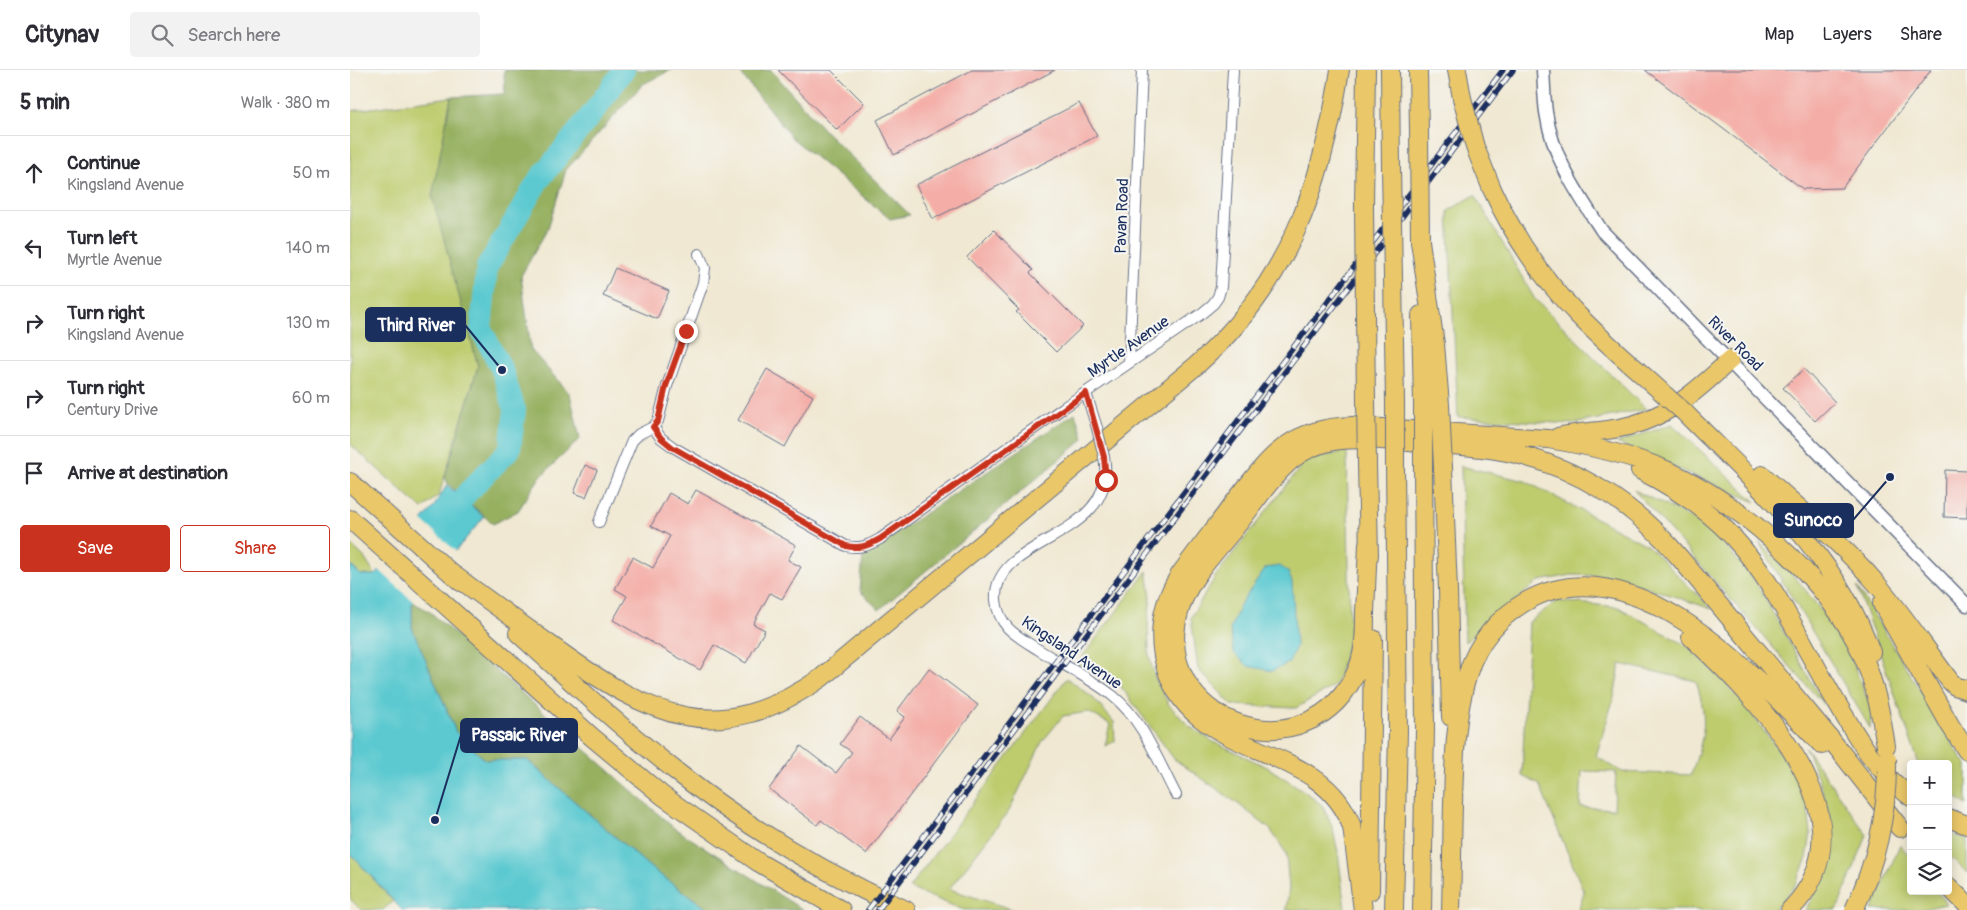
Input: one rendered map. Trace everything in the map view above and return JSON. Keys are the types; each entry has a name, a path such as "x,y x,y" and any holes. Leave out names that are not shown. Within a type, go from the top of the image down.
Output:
{"highway":[{"path":"454,576 599,679 657,710 690,717 727,717 760,710 798,694 821,678 1198,364 1236,326 1280,264 1303,218 1324,149 1340,70"},
{"path":"1366,70 1365,314 1368,544 1373,683 1370,910"},
{"path":"1390,70 1398,730 1394,910"},
{"path":"1418,70 1420,242 1431,405 1443,468 1454,785"},
{"path":"1457,70 1462,98 1475,147 1492,189 1521,242 1562,298 1668,398 1748,463 1865,570 1891,600 1950,681 1955,686 1967,690"},
{"path":"1548,439 1580,432 1620,428 1650,419 1678,405 1730,360"},
{"path":"1422,910 1426,729 1423,467 1431,405"},
{"path":"1684,412 1789,519 1816,551 1858,618 1876,664 1885,710 1887,752 1886,798 1880,832 1869,873 1854,910"},
{"path":"1363,910 1352,827 1346,812 1337,798 1313,776 1204,723 1178,695 1168,674 1162,651 1161,628 1169,594 1184,567 1265,463 1287,444 1312,432 1332,427 1352,426 1548,439 1589,447 1642,461 1685,479 1738,512 1764,533 1787,554 1829,602 1854,640 1872,684 1887,752"},
{"path":"1368,544 1364,636 1361,660 1345,690 1330,707 1301,724 1280,729 1260,729 1241,725 1222,717 1197,696 1186,679 1176,650 1176,629 1182,601 1196,578 1277,474 1295,456 1325,442 1351,439 1453,445 1506,452 1559,468 1595,485 1628,508 1656,532 1680,558 1829,738 1905,834"},
{"path":"1589,447 1624,462 1671,488 1699,507 1731,535 1763,576 1867,754 1889,779 1907,794"},
{"path":"350,482 623,727 688,780 738,816 797,854 906,910"},
{"path":"350,519 592,736 663,796 758,862 841,910"},
{"path":"1839,546 1877,596 1953,730 1967,751"},
{"path":"1451,910 1454,785 1458,722 1468,673 1478,648 1500,620 1530,599 1552,591 1576,586 1611,588 1634,595 1694,627 1728,654 1808,730 1905,834"},
{"path":"1654,606 1688,633 1746,690 1798,760 1809,782 1819,813 1820,845 1816,868 1801,897 1790,910"},
{"path":"1952,819 1967,825"},
{"path":"1952,890 1967,906"}],"street":[{"name":"Pavan Road","path":"1129,363 1142,70"},
{"name":"Myrtle Avenue","path":"653,427 661,438 672,447 846,546 865,547 880,539 1200,314 1218,297 1221,288 1224,252 1233,70"},
{"name":"River Road","path":"1543,70 1546,114 1560,161 1602,231 1730,360 1967,605"},
{"path":"599,522 632,441 639,434 653,427 658,421 666,386 704,283 705,268 699,254"},
{"name":"Kingsland Avenue","path":"1086,393 1104,457 1106,480 1101,496 1085,515 1018,560 1004,573 997,588 998,610 1005,624 1016,635 1101,688 1122,704 1144,733 1176,795"}],"green space":[{"path":"504,70 671,70 643,84 566,170 548,228 521,276 531,350 570,394 580,439 540,477 518,511 493,524 448,484 445,477 478,366 432,196 451,97 505,94"},
{"path":"738,70 771,70 825,131 910,215 890,219 792,138"},
{"path":"451,97 433,196 478,366 439,495 422,509 350,444 350,111"},
{"path":"1475,195 1534,298 1646,409 1573,424 1458,417 1448,211"},
{"path":"1075,413 1084,439 879,610 860,591 863,555"},
{"path":"1672,424 1756,502 1617,443"},
{"path":"1347,451 1350,634 1336,685 1296,708 1232,705 1198,669 1191,617 1217,574 1306,460"},
{"path":"1461,466 1525,481 1647,545 1712,609 1613,576 1572,575 1539,581 1465,642"},
{"path":"1634,490 1709,527 1755,581 1825,706"},
{"path":"1759,542 1796,578 1843,639 1872,710 1870,728"},
{"path":"350,544 363,556 375,575 361,575 350,565"},
{"path":"1147,571 1151,596 1148,621 1149,655 1155,678 1169,705 1189,726 1212,741 1267,767 1322,805 1332,826 1338,852 1345,910 1286,910 1289,888 1286,853 1270,829 1237,803 1174,759 1111,673 1076,665"},
{"path":"1857,587 1962,759 1967,764 1967,805 1952,795 1952,760 1918,760"},
{"path":"1557,601 1618,607 1687,646 1725,682 1786,761 1799,783 1808,810 1811,833 1807,858 1796,884 1780,904 1772,910 1578,910 1584,892 1539,784 1522,776 1529,622","holes":["1620,664 1696,681 1704,718 1702,739 1691,775 1622,772 1596,756 1614,697","1582,771 1616,772 1614,809 1580,807"]},
{"path":"412,602 429,611 674,828 803,910 709,910 651,868 527,760 485,760 456,732 412,628"},
{"path":"1067,678 1093,698 1114,722 1115,741 1105,746 1110,724 1088,712 1063,716 1042,742 1009,811 949,889 1014,910 964,910 909,888"},
{"path":"1805,747 1867,835 1837,910 1805,910 1826,867 1830,848 1830,829 1823,791"},
{"path":"1952,834 1967,839 1967,873 1952,858"},
{"path":"1900,845 1907,853 1907,895 1940,895 1946,904 1918,910 1872,910"},
{"path":"350,853 393,901 383,910 361,910 350,899"}],"water":[{"path":"447,485 484,517 412,603 412,628 456,732 485,760 527,760 651,868 709,910 402,910 350,853 350,565 361,575 376,575 433,508"},
{"path":"1280,566 1288,572 1292,582 1296,646 1289,663 1272,671 1248,666 1234,653 1230,629 1241,603 1266,568"}],"pier":[{"path":"420,519 457,552 415,603 378,569"}],"building":[{"path":"778,70 831,70 864,103 837,130"},
{"path":"972,70 1055,70 894,155 877,120"},
{"path":"1645,70 1931,70 1842,188 1803,189"},
{"path":"1079,103 1097,136 933,219 916,185"},
{"path":"994,230 1033,270 1030,273 1083,326 1056,352 1016,312 1019,310 967,257"},
{"path":"615,268 669,291 657,319 603,296"},
{"path":"767,369 813,396 785,447 738,420"},
{"path":"1804,369 1835,402 1815,421 1783,388"},
{"path":"585,465 597,470 586,497 574,493"},
{"path":"1945,470 1967,471 1967,518 1944,517"},
{"path":"696,490 796,545 788,560 801,567 782,599 770,593 753,624 765,630 746,663 714,645 700,670 613,620 627,596 615,589 633,557 653,568 670,536 651,526 669,493 688,504"},
{"path":"929,668 978,705 866,854 821,820 817,825 769,789 801,746 836,773 852,752 840,744 860,717 889,739 905,717 897,711"}],"waterway":[{"path":"444,522 467,493 510,449 515,410 502,370 481,329 487,267 538,181 595,110 624,70"}],"railway":[{"path":"868,910 1503,70"},
{"path":"878,910 1513,70"}],"place":[{"name":"Third River","path":"502,370"},
{"name":"Sunoco","path":"1890,477"},
{"name":"Passaic River","path":"435,820"}],"route":[{"path":"686,331 666,386 660,416 653,427 661,438 672,447 846,546 865,547 880,539 1086,393 1104,457 1106,480"}]}
